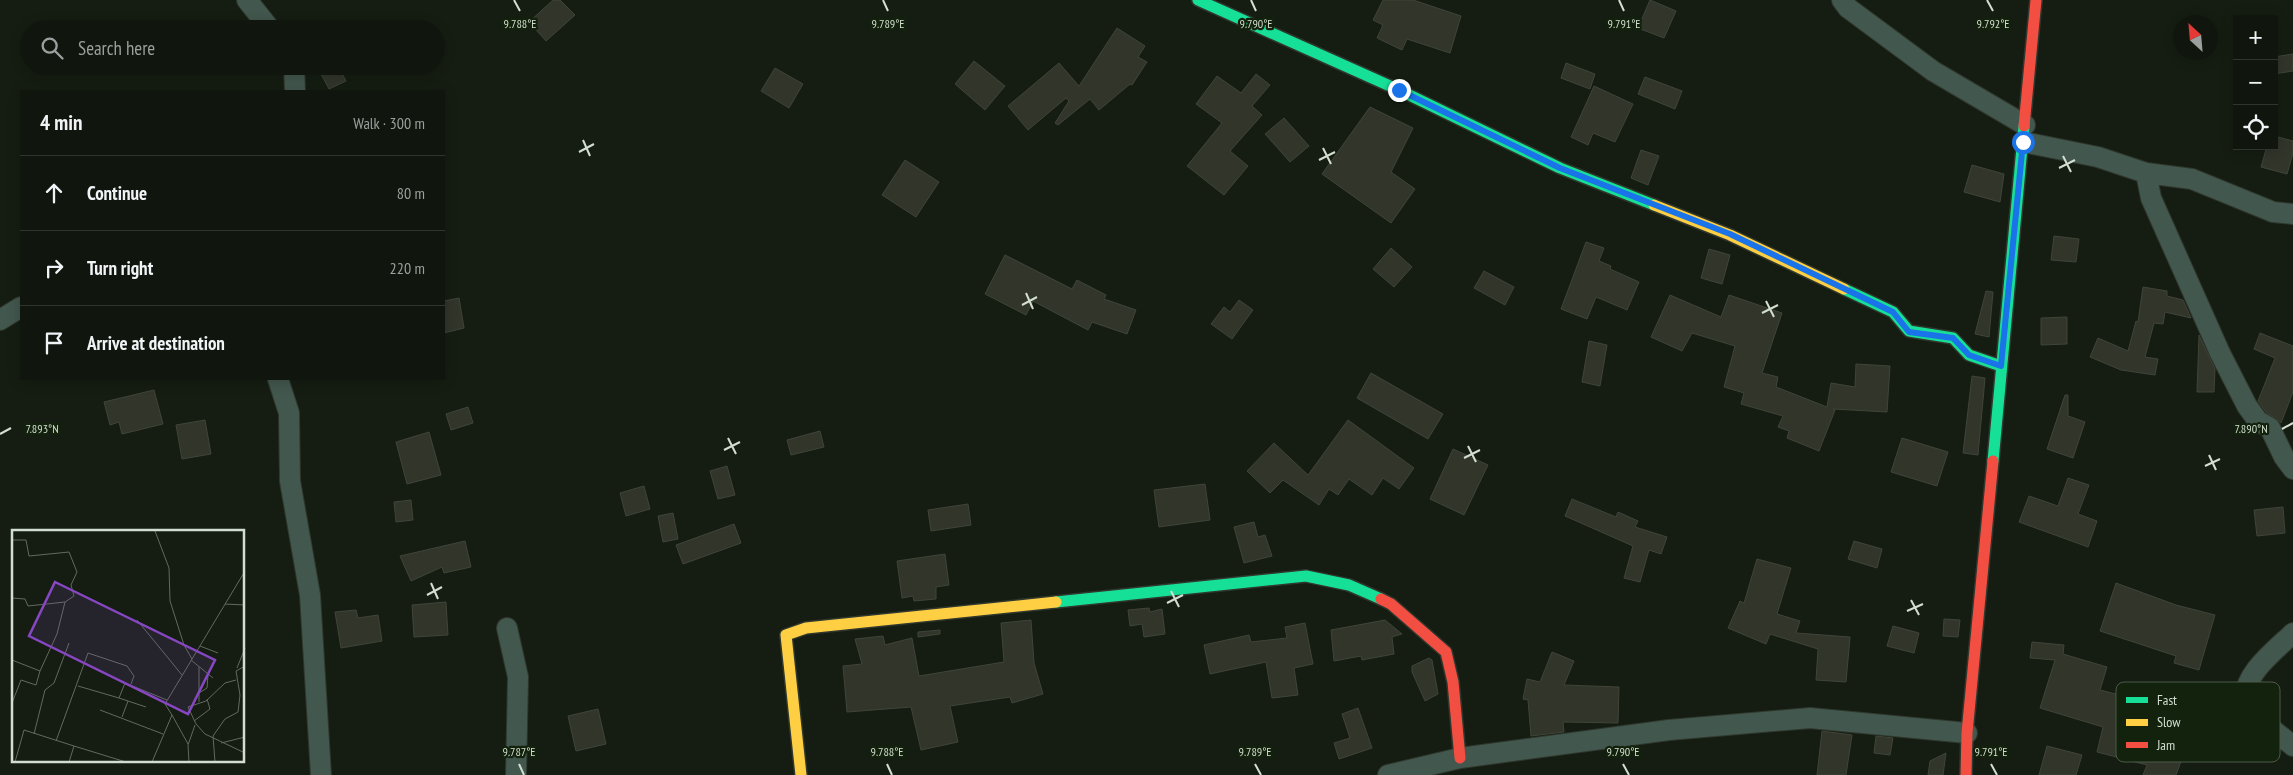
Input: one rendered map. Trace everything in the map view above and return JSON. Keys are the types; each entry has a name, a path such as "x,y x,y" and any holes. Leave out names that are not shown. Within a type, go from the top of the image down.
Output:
{"street":[{"path":"247,0 263,20"},
{"path":"1198,0 1399,90 1560,168 1730,234 1893,312 1909,332 1953,338 1969,355 2001,366"},
{"path":"1842,0 1848,8 1933,71 2024,133 2146,173 2192,179 2273,212 2293,214"},
{"path":"1966,775 1967,733 2036,0"},
{"path":"294,75 295,90"},
{"path":"2146,173 2151,198 2182,263 2220,353 2247,406 2258,421 2270,428 2284,457 2293,469"},
{"path":"0,320 20,308"},
{"path":"278,380 289,413 290,481 310,595 321,775"},
{"path":"801,775 786,635 806,628 1306,576 1349,585 1391,604 1446,652 1454,682 1460,758"},
{"path":"507,628 518,678 516,775"},
{"path":"2249,682 2253,673 2293,633"},
{"path":"1388,775 1460,758 1669,730 1810,718 1967,733"},
{"path":"2280,734 2293,746"}],"building":[{"path":"553,0 560,0 575,15 546,41 529,22"},
{"path":"1383,0 1413,0 1461,16 1450,53 1407,39 1402,50 1377,38 1383,25 1373,20"},
{"path":"1650,0 1676,11 1664,38 1638,28"},
{"path":"1117,28 1145,46 1138,57 1147,62 1132,85 1130,84 1099,110 1090,99 1058,125 1055,123 1069,101 1066,98 1028,130 1008,106 1059,63 1079,86"},
{"path":"2293,54 2293,71 2278,73 2278,56"},
{"path":"974,61 1005,86 985,110 955,84"},
{"path":"1566,63 1595,74 1590,89 1561,78"},
{"path":"775,68 803,84 789,108 761,91"},
{"path":"1256,74 1270,85 1252,106 1262,115 1230,151 1248,166 1224,195 1187,166 1222,123 1196,104 1217,76 1241,93"},
{"path":"322,75 343,75 346,81 329,89"},
{"path":"1645,77 1682,91 1675,109 1638,94"},
{"path":"1594,86 1633,104 1615,142 1593,133 1588,145 1571,137"},
{"path":"1370,107 1413,128 1391,172 1415,189 1391,223 1322,174"},
{"path":"1284,118 1309,146 1290,162 1265,134"},
{"path":"2278,137 2293,141 2293,153 2287,174 2261,167 2266,150 2278,150"},
{"path":"1641,150 1659,156 1648,185 1631,178"},
{"path":"905,160 939,182 916,217 882,195"},
{"path":"1972,165 2004,174 2000,202 1964,192"},
{"path":"2054,236 2079,239 2076,262 2051,260"},
{"path":"1586,242 1604,248 1599,261 1611,266 1610,269 1639,282 1627,310 1596,297 1587,319 1561,309"},
{"path":"1391,248 1412,267 1394,287 1373,269"},
{"path":"1709,249 1730,255 1722,284 1701,278"},
{"path":"1005,255 1072,289 1077,280 1106,295 1104,299 1136,310 1127,334 1092,322 1088,330 1033,301 1026,315 985,294"},
{"path":"1484,271 1514,287 1505,305 1474,288"},
{"path":"2143,287 2167,291 2167,296 2183,300 2191,318 2165,312 2163,324 2154,323 2145,357 2158,359 2155,375 2121,370 2090,357 2098,338 2128,351 2136,321 2138,322"},
{"path":"1986,291 1993,292 1989,337 1975,334"},
{"path":"1670,295 1721,317 1729,295 1782,313 1762,373 1778,377 1776,387 1827,407 1831,383 1855,387 1856,364 1890,366 1887,412 1833,409 1835,410 1819,451 1787,438 1789,431 1778,427 1783,416 1741,404 1744,393 1724,387 1735,346 1692,333 1682,351 1651,337"},
{"path":"459,298 464,328 445,333 445,301"},
{"path":"1239,300 1253,310 1232,339 1211,324 1224,307 1230,312"},
{"path":"2067,317 2067,344 2041,345 2041,318"},
{"path":"2260,333 2293,346 2293,392 2281,423 2266,412 2258,401 2275,358 2254,349"},
{"path":"2199,335 2215,369 2214,392 2197,392"},
{"path":"1589,341 1607,345 1600,386 1582,382"},
{"path":"1371,373 1443,414 1428,439 1357,398"},
{"path":"1972,376 1985,378 1978,455 1963,453"},
{"path":"154,390 163,424 122,434 119,422 110,425 104,402"},
{"path":"2065,395 2068,395 2068,416 2085,422 2073,458 2047,449"},
{"path":"468,407 473,423 451,430 446,414"},
{"path":"205,420 211,454 182,459 176,425"},
{"path":"1348,420 1414,468 1399,489 1383,478 1372,495 1349,479 1338,495 1329,489 1319,505 1283,480 1270,493 1247,471 1274,443 1308,475"},
{"path":"820,431 824,447 791,455 787,440"},
{"path":"429,432 441,475 407,484 396,442"},
{"path":"1902,438 1948,452 1937,486 1891,472"},
{"path":"1453,449 1488,465 1464,515 1430,499"},
{"path":"727,466 735,495 718,499 710,471"},
{"path":"2068,478 2089,485 2078,514 2097,521 2088,547 2019,522 2029,496 2058,506"},
{"path":"1205,484 1210,520 1159,527 1154,490"},
{"path":"644,486 650,509 626,516 620,493"},
{"path":"1572,499 1616,517 1618,512 1638,521 1635,527 1667,537 1661,554 1649,550 1640,582 1624,578 1633,546 1565,516"},
{"path":"411,500 413,520 396,522 394,502"},
{"path":"968,504 971,525 931,531 928,510"},
{"path":"2283,507 2285,533 2257,536 2254,510"},
{"path":"673,513 678,539 663,542 658,516"},
{"path":"1254,522 1258,537 1265,535 1272,556 1244,563 1234,527"},
{"path":"734,524 741,543 683,564 676,545"},
{"path":"465,541 471,567 444,573 442,567 411,581 400,556"},
{"path":"1854,541 1882,549 1877,568 1848,559"},
{"path":"945,554 949,585 936,587 936,599 914,601 913,596 902,598 897,561"},
{"path":"1757,559 1791,568 1777,614 1800,621 1796,633 1850,637 1846,682 1816,680 1818,649 1770,634 1766,644 1728,628 1740,601 1744,603"},
{"path":"2116,583 2176,605 2215,615 2199,670 2174,663 2176,656 2100,631"},
{"path":"446,602 448,635 414,637 412,605"},
{"path":"1149,608 1150,612 1162,609 1165,634 1144,637 1142,624 1130,626 1128,610"},
{"path":"356,610 358,618 378,615 382,641 341,648 335,612"},
{"path":"1944,619 1960,620 1958,637 1943,636"},
{"path":"1031,620 1034,663 1043,694 1012,703 1010,697 950,706 958,742 921,750 911,707 847,712 843,666 862,664 855,639 883,636 885,645 912,638 919,676 1004,662 1001,623"},
{"path":"1385,620 1402,634 1392,637 1394,654 1362,660 1361,656 1334,661 1331,630"},
{"path":"1305,623 1313,664 1294,668 1298,695 1272,698 1266,662 1210,674 1204,645 1249,635 1251,642 1287,638 1285,627"},
{"path":"1893,626 1919,633 1914,653 1887,646"},
{"path":"940,630 940,634 918,637 918,632"},
{"path":"2032,642 2064,645 2063,654 2107,667 2100,690 2116,694 2116,757 2097,752 2103,727 2040,708 2055,660 2030,658"},
{"path":"1552,652 1574,661 1564,685 1619,687 1618,723 1563,722 1564,732 1531,736 1528,700 1523,699 1527,679 1540,682"},
{"path":"1429,658 1432,660 1438,694 1425,701 1412,672 1412,666"},
{"path":"1358,708 1372,748 1339,759 1334,743 1350,738 1342,714"},
{"path":"598,709 606,744 576,751 568,716"},
{"path":"1822,731 1852,735 1846,775 1817,775"},
{"path":"1876,736 1893,738 1890,755 1874,753"},
{"path":"2047,746 2082,755 2076,775 2039,775"},
{"path":"1946,753 1943,775 1928,775 1930,761"},
{"path":"2135,762 2181,762 2176,775 2143,775 2147,765"}],"traffic: fast":[{"path":"1198,0 1399,90 1560,168 1654,205"},
{"path":"1993,461 2024,126"},
{"path":"1844,289 1893,312 1909,331 1953,338 1969,355 2001,366"},
{"path":"1056,602 1306,576 1349,585 1381,599"}],"traffic: slow":[{"path":"1654,205 1730,235 1844,289"},
{"path":"801,775 786,635 806,628 1056,602"}],"traffic: jam":[{"path":"2024,126 2036,0"},
{"path":"1966,775 1967,733 1993,461"},
{"path":"1381,599 1391,604 1446,652 1453,682 1460,758"}],"route":[{"path":"1399,90 1560,168 1730,234 1893,312 1909,332 1953,338 1969,355 2001,366 2023,142"}]}
